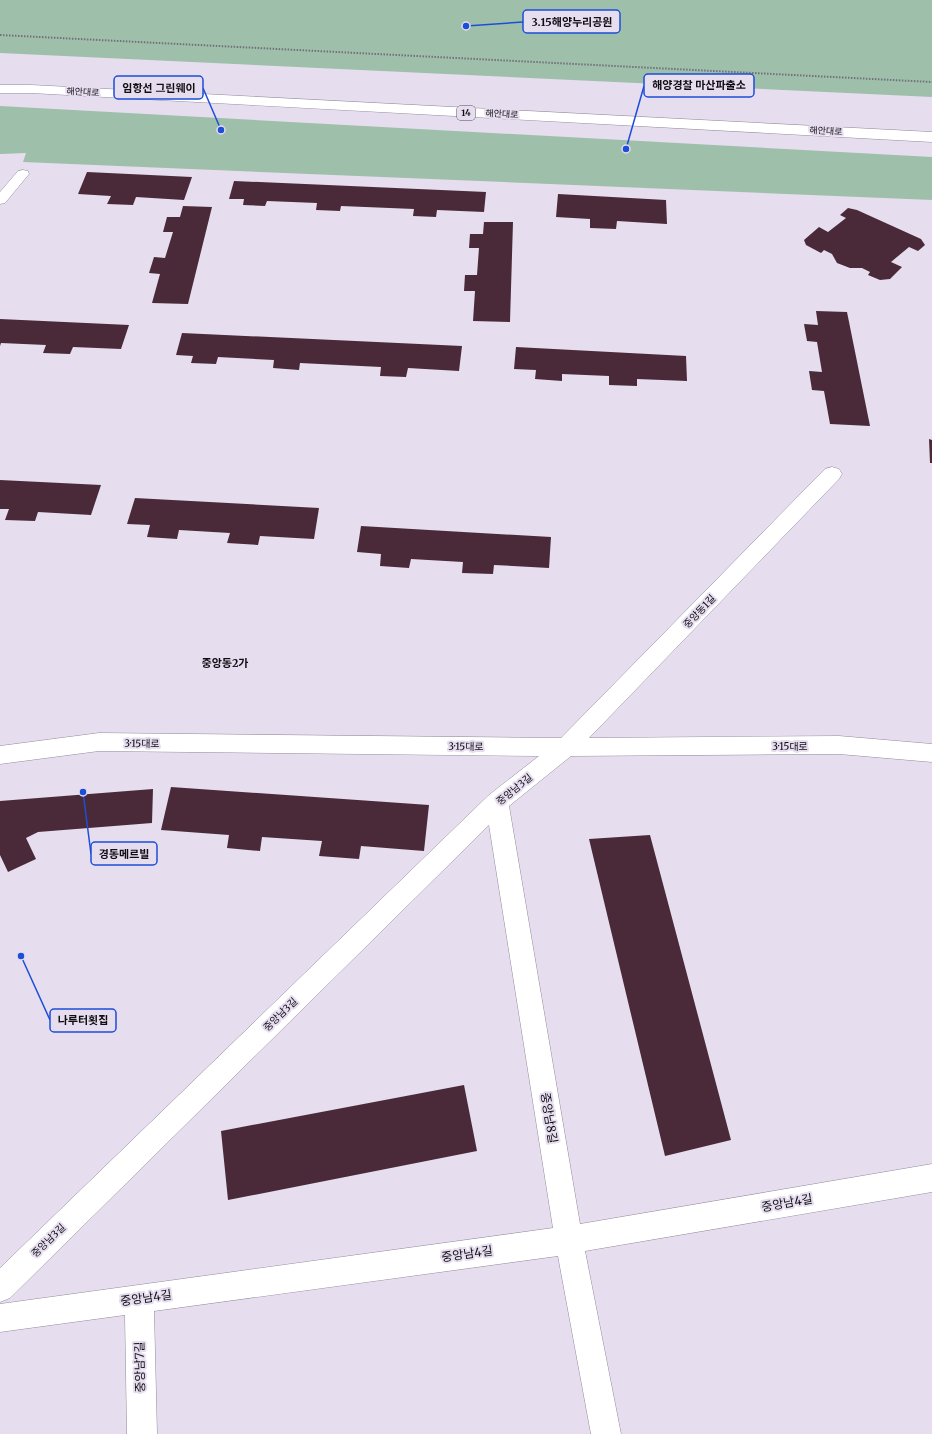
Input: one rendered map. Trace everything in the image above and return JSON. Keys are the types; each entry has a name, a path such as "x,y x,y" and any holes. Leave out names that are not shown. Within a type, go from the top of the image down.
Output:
{"street":[{"name":"해안대로","path":"0,89 46,90 932,137"},
{"name":"중앙동1길","path":"566,747 832,474"},
{"name":"3·15대로","path":"0,754 99,742 566,747 839,745 932,753"},
{"name":"중앙남3길","path":"0,1288 497,802 566,747"},
{"name":"중앙남8길","path":"497,802 569,1240 606,1434"},
{"name":"중앙남4길","path":"0,1318 569,1240 932,1178"},
{"name":"중앙남7길","path":"139,1299 142,1434"}],"lane":[{"path":"0,200 22,174"}],"path":[{"path":"0,35 932,82"}],"green space":[{"path":"0,0 932,0 932,97 0,53"},
{"path":"0,106 932,157 932,200 23,162 26,153 0,154"}],"building":[{"path":"87,172 192,177 184,200 136,197 133,205 107,204 111,196 78,194"},
{"path":"234,181 486,192 484,212 437,210 436,217 413,216 414,209 341,206 340,211 316,210 317,203 267,201 265,206 243,205 244,199 229,199"},
{"path":"558,194 666,200 667,224 617,221 616,229 590,228 590,219 556,217"},
{"path":"183,206 212,207 188,304 152,303 160,274 149,273 154,257 165,258 173,232 163,232 167,217 180,217"},
{"path":"848,208 857,210 921,239 925,245 918,251 909,247 891,262 902,267 890,279 880,280 868,275 870,272 862,268 850,268 837,263 832,254 824,250 821,253 806,245 804,240 819,227 828,232 846,218 840,215"},
{"path":"484,222 513,222 510,322 473,321 475,291 464,291 465,275 477,275 479,248 469,248 470,234 483,234"},
{"path":"816,311 847,312 870,426 830,424 824,391 812,390 809,371 822,372 817,342 807,341 804,324 818,325"},
{"path":"0,319 129,325 121,349 73,347 70,354 43,353 46,345 1,343 0,346"},
{"path":"182,333 462,346 459,371 408,368 406,377 380,376 381,367 300,363 299,370 273,368 274,360 218,357 216,364 191,363 193,356 176,355"},
{"path":"516,347 686,356 687,381 637,379 637,386 609,385 609,376 562,374 562,381 535,379 536,370 514,369"},
{"path":"929,439 932,440 932,463 930,463"},
{"path":"0,480 101,485 91,515 38,512 35,521 5,520 9,509 0,509"},
{"path":"135,498 319,508 314,539 260,536 258,545 227,543 230,533 179,530 177,539 147,537 150,525 127,524"},
{"path":"361,526 551,537 549,568 494,565 493,574 462,573 463,562 411,559 409,568 380,566 381,554 357,552"},
{"path":"171,787 429,805 424,851 361,846 359,859 319,856 322,841 262,837 260,851 227,848 229,835 161,830"},
{"path":"153,789 152,823 38,832 26,838 36,859 8,872 0,855 0,801"},
{"path":"650,835 731,1140 665,1156 589,839"},
{"path":"464,1085 477,1151 228,1200 221,1131"}],"place":[{"name":"3.15해양누리공원","path":"466,26"},
{"name":"임항선 그린웨이","path":"221,130"},
{"name":"해양경찰 마산파출소","path":"626,149"},
{"name":"경동메르빌","path":"83,792"},
{"name":"나루터횟집","path":"21,956"}],"district":[{"name":"중앙동2가","path":"225,663"}]}
